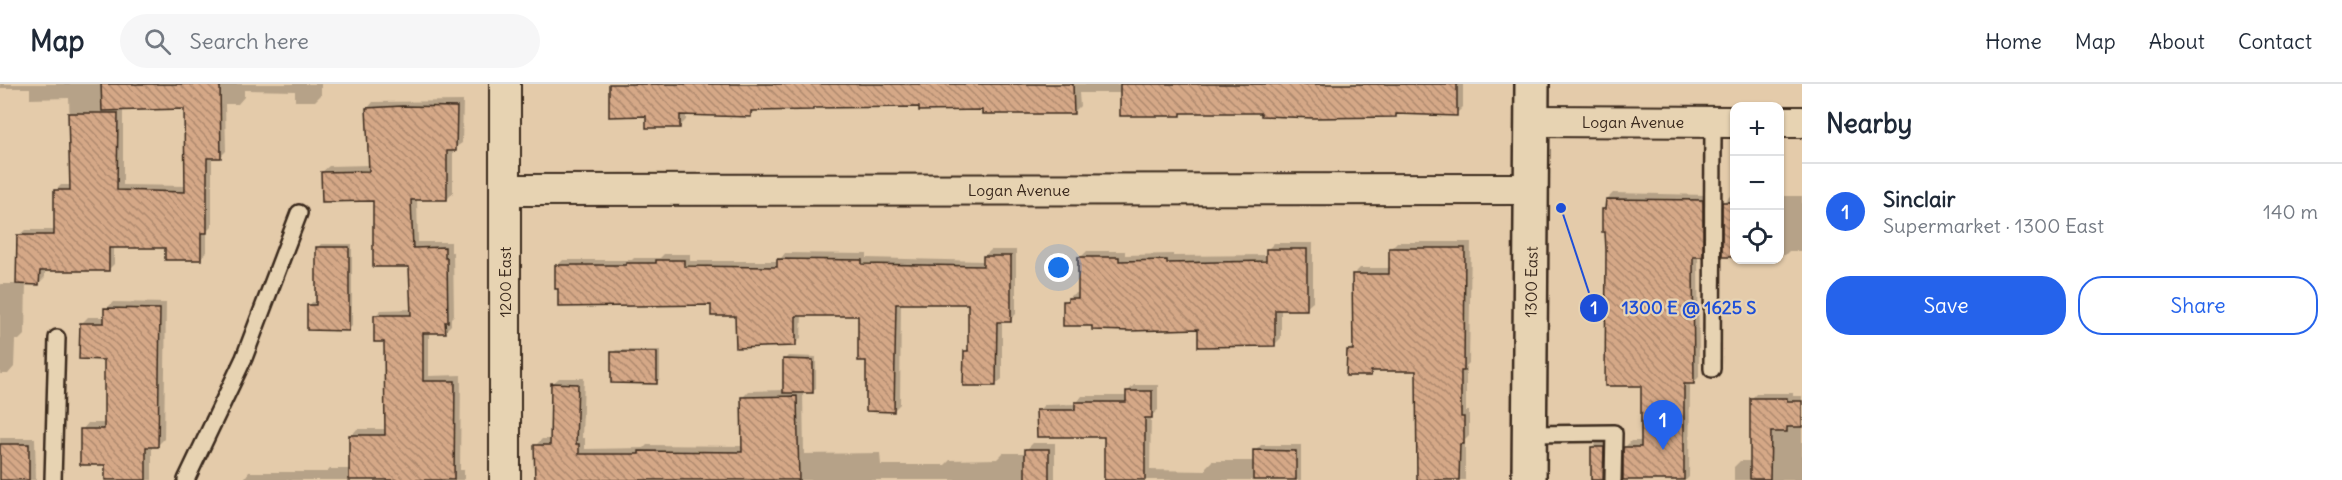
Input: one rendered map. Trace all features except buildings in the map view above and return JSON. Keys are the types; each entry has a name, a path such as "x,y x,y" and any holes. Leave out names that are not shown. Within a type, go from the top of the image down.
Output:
{"main road":[{"name":"1300 East","path":"1529,480 1532,84"}],"street":[{"name":"1200 East","path":"505,84 505,480"},
{"name":"Logan Avenue","path":"1532,122 1724,122"},
{"path":"1784,122 1802,122"},
{"name":"Logan Avenue","path":"506,190 1532,189"}],"lane":[{"path":"1712,369 1724,122"},
{"path":"186,480 244,358 299,213"},
{"path":"53,480 57,338"},
{"path":"1530,434 1614,433 1613,480"}],"place":[{"name":"1300 E @ 1625 S","path":"1561,208"},
{"name":"Sinclair","path":"1663,450"}]}
